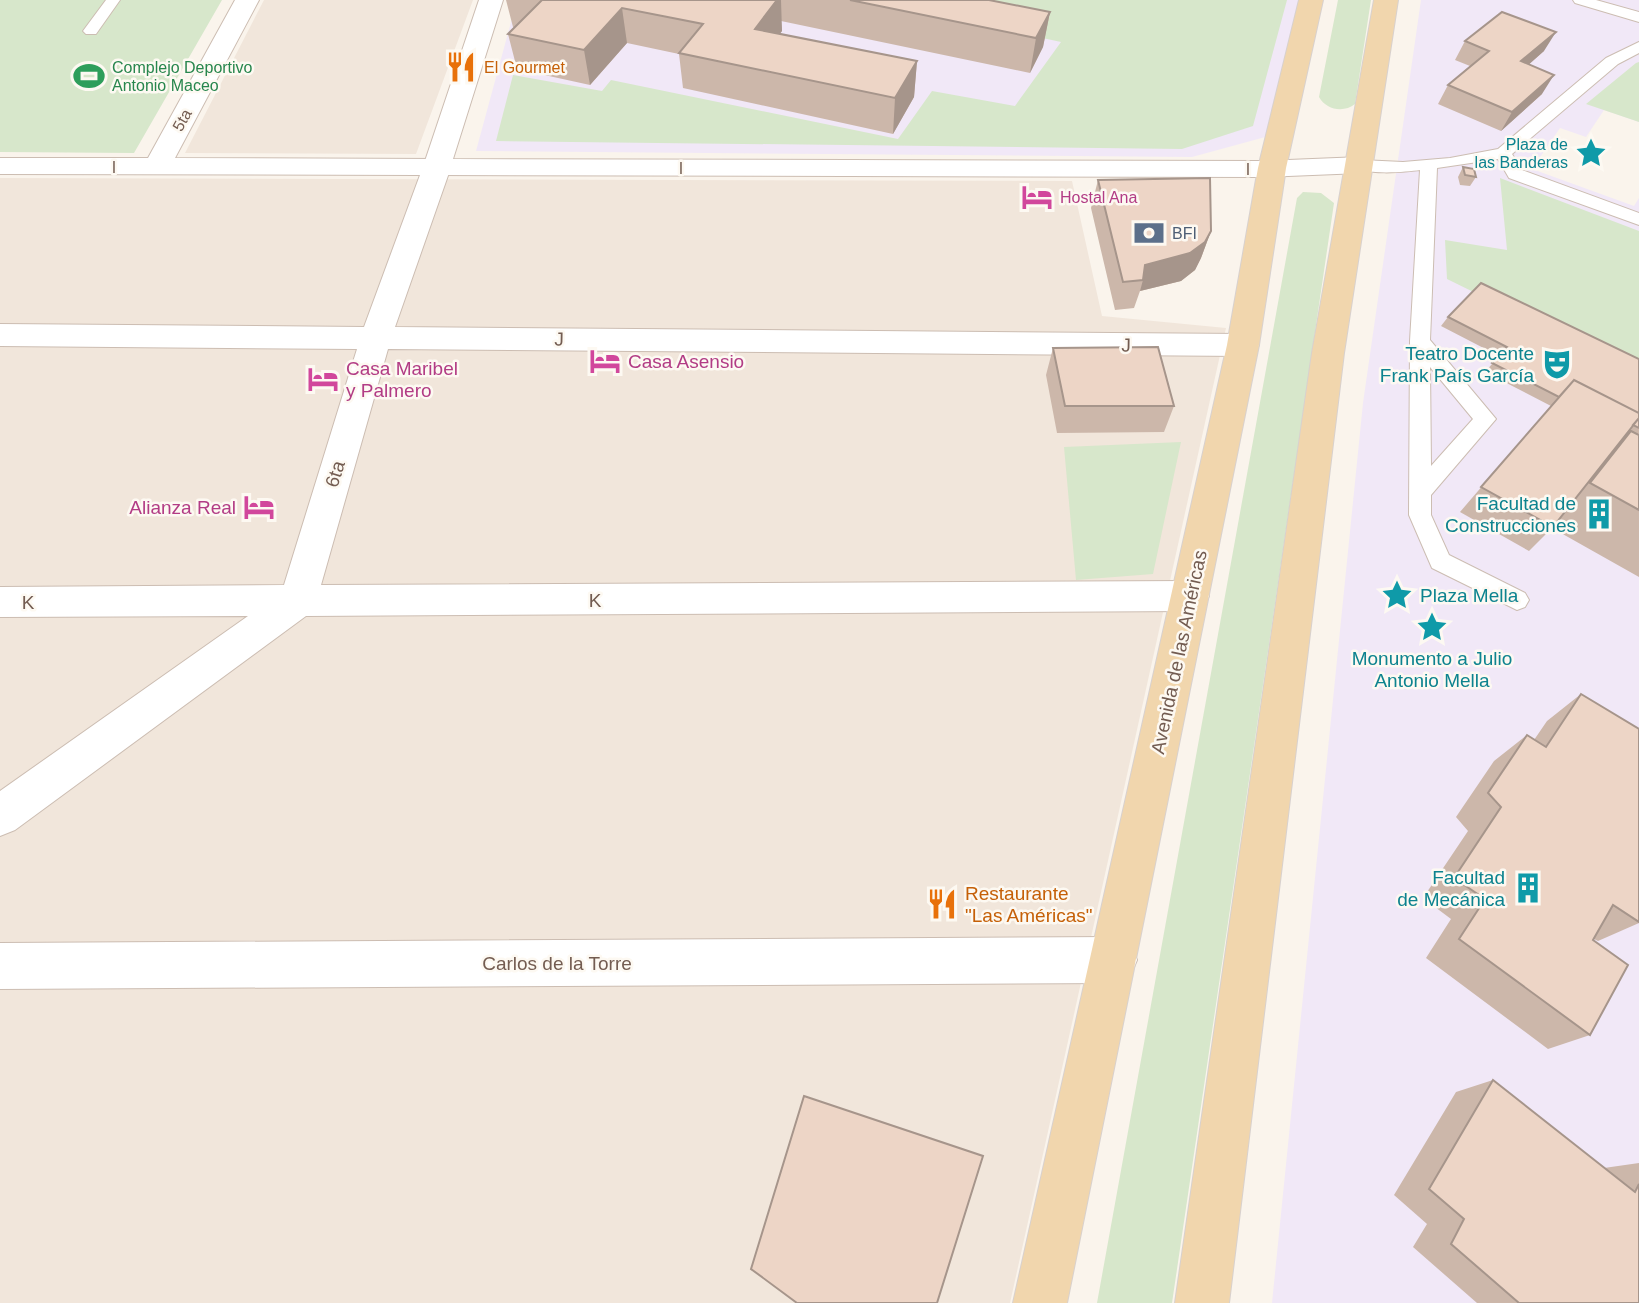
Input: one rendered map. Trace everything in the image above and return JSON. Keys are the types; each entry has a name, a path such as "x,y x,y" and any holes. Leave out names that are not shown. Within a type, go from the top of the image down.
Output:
{"main road":[{"name":"Avenida de las Américas","path":"1040,1303 1243,345 1272,168 1311,0"},
{"path":"1202,1303 1328,353 1362,165 1386,0"}],"street":[{"name":"5ta","path":"157,167 247,0"},
{"name":"6ta","path":"297,602 376,338 437,167 491,0"},
{"name":"I","path":"0,166 1272,168 1362,165"},
{"name":"J","path":"0,335 1243,345"},
{"name":"K","path":"0,602 1190,596"},
{"path":"0,816 297,602"},
{"name":"Carlos de la Torre","path":"0,967 1114,960"}],"lane":[{"path":"91,31 113,0"},
{"path":"1585,1 1639,17"},
{"path":"1362,165 1403,167 1451,163 1503,153 1612,61 1639,47"},
{"path":"1503,153 1515,174 1639,219"},
{"path":"1429,163 1420,341 1420,515 1440,561 1517,600"},
{"path":"1420,341 1485,419 1420,493"}],"shaded area":[{"path":"264,0 473,0 416,154 185,153"},
{"path":"517,0 1304,0 1269,136 1192,157 476,151"},
{"path":"1421,0 1639,0 1639,122 1604,110 1586,137 1560,128 1532,169 1634,206 1639,198 1639,1303 1272,1303 1363,403"},
{"path":"0,178 1072,181 1102,316 1226,328 1010,1303 0,1303"}],"green space":[{"name":"Complejo Deportivo Antonio Maceo","path":"0,0 222,0 134,153 0,152"},
{"path":"899,0 1287,0 1253,126 1182,149 496,141 513,75 602,91 611,80 898,139 932,91 1015,106 1061,42 896,6"},
{"path":"1338,0 1371,0 1355,104 1346,109 1326,105 1319,97"},
{"path":"1639,62 1639,122 1586,104 1636,63"},
{"path":"1500,178 1639,231 1639,373 1447,279 1445,240 1507,250"},
{"path":"1303,192 1321,193 1334,203 1172,1303 1097,1303 1297,198"},
{"path":"1181,442 1153,574 1076,580 1064,447"}],"building":[{"path":"542,0 777,0 755,29 917,61 895,98 679,53 703,24 622,8 584,50 508,34"},
{"path":"850,0 989,0 1050,12 1036,38"},
{"path":"1502,12 1556,32 1521,61 1554,75 1512,112 1448,85 1489,51 1465,41"},
{"path":"1463,167 1474,169 1476,177 1465,175"},
{"name":"BFI","path":"1210,178 1211,231 1205,242 1190,253 1145,265 1143,280 1123,282 1098,180"},
{"name":"Teatro Docente Frank País García","path":"1481,283 1639,359 1639,413 1574,380 1559,397 1492,363 1507,347 1448,317"},
{"path":"1158,347 1174,406 1065,406 1053,348"},
{"path":"1574,380 1639,413 1639,418 1553,527 1481,487"},
{"path":"1631,431 1639,435 1639,510 1590,483"},
{"name":"Facultad de Mecánica","path":"1581,694 1639,729 1639,922 1613,905 1593,940 1628,965 1590,1035 1459,939 1485,899 1454,878 1501,807 1488,793 1527,735 1546,747"},
{"path":"1493,1080 1635,1192 1639,1184 1639,1303 1519,1303 1451,1244 1464,1219 1429,1189"},
{"path":"804,1096 983,1156 937,1303 797,1303 751,1269"}],"place":[{"name":"El Gourmet","path":"461,67"},
{"name":"Complejo Deportivo Antonio Maceo","path":"89,76"},
{"name":"Plaza de las Banderas","path":"1591,153"},
{"name":"Hostal Ana","path":"1037,197"},
{"name":"BFI","path":"1149,233"},
{"name":"Casa Asensio","path":"605,361"},
{"name":"Teatro Docente Frank País García","path":"1557,364"},
{"name":"Casa Maribel y Palmero","path":"323,379"},
{"name":"Alianza Real","path":"259,507"},
{"name":"Facultad de Construcciones","path":"1599,514"},
{"name":"Plaza Mella","path":"1397,595"},
{"name":"Monumento a Julio Antonio Mella","path":"1432,627"},
{"name":"Facultad de Mecánica","path":"1528,888"},
{"name":"Restaurante \"Las Américas\"","path":"942,904"}]}
